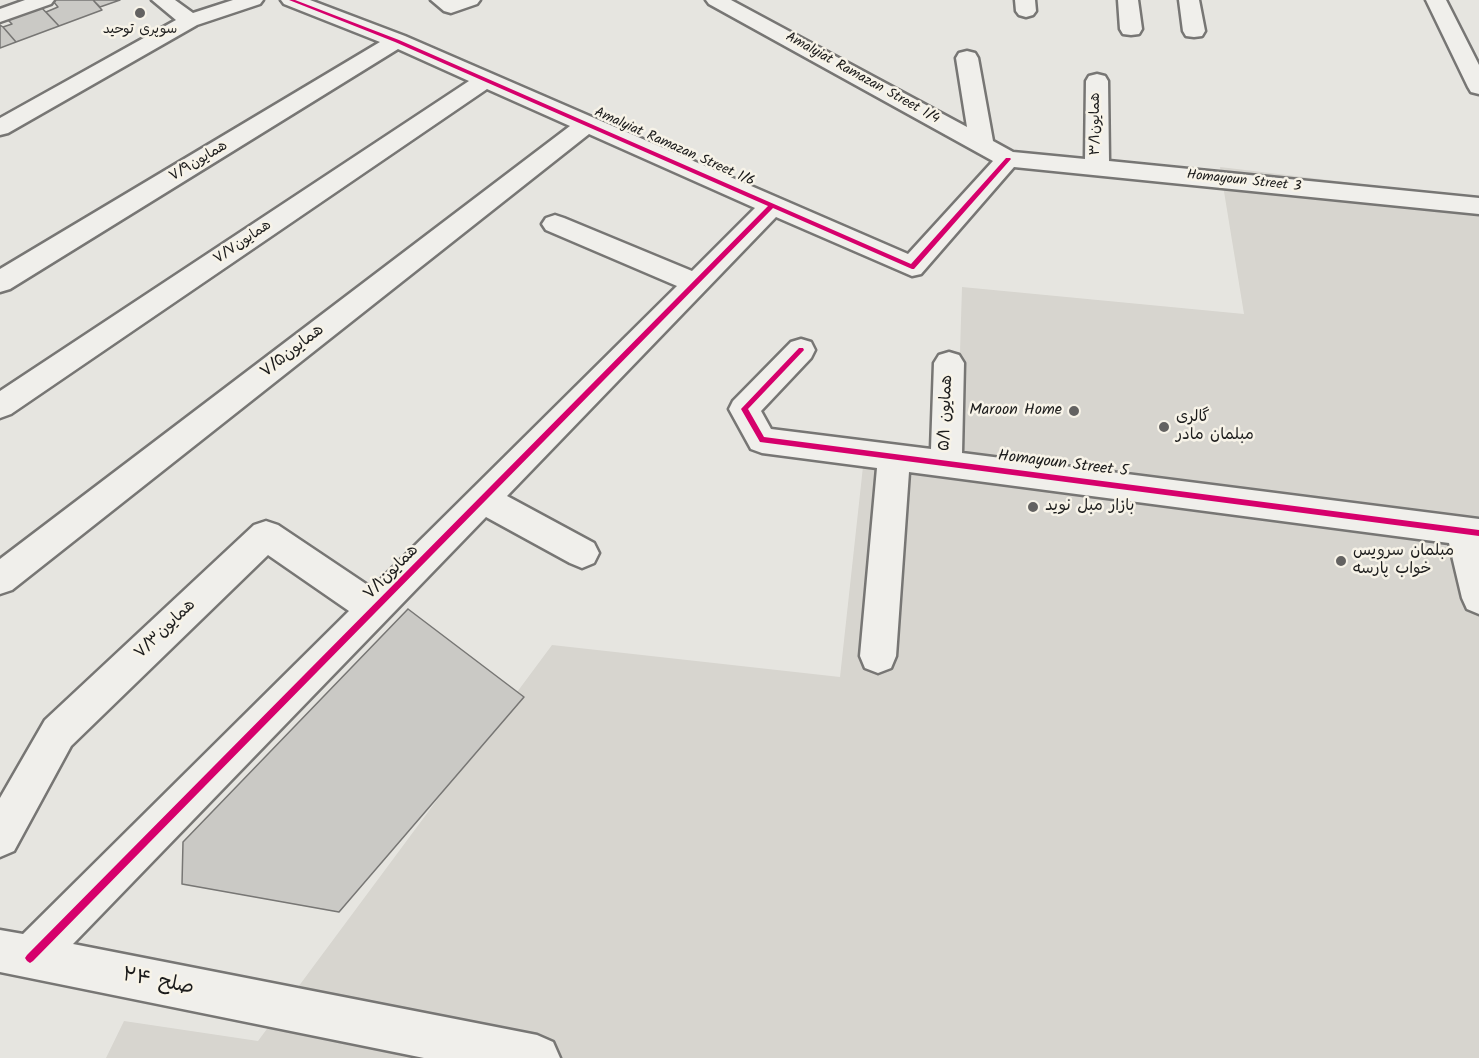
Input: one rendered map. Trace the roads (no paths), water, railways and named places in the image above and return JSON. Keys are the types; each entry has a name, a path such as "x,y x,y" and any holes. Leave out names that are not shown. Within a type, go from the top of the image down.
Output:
{"street":[{"path":"0,16 44,0"},
{"path":"162,0 190,21"},
{"path":"0,128 190,21 253,0"},
{"name":"Amalyiat Ramazan Street 1/6","path":"291,0 397,41 912,267 1008,159"},
{"path":"441,0 451,7 470,0"},
{"name":"Amalyiat Ramazan Street 1/4","path":"716,0 1008,159"},
{"path":"1128,0 1131,29"},
{"path":"1189,0 1194,31"},
{"path":"1436,0 1479,87"},
{"name":"همایون۷/۹","path":"0,282 397,41"},
{"path":"967,58 982,145"},
{"name":"همایون۷/۷","path":"0,406 486,81"},
{"name":"همایون۳/۱","path":"1097,81 1097,168"},
{"name":"همایون۷/۵","path":"0,579 586,125"},
{"name":"Homayoun Street 3","path":"1008,159 1479,206"},
{"name":"همایون۷/۱","path":"15,954 375,609 772,206"},
{"path":"555,224 696,283"},
{"name":"Homayoun Street 5","path":"801,350 744,409 762,440 1470,531"},
{"name":"همایون ۵/۱","path":"945,464 949,363"},
{"path":"878,656 894,457"},
{"path":"483,499 582,553"},
{"path":"1470,531 1479,598"},
{"name":"همایون۷/۳","path":"0,837 58,733 266,535 375,609"},
{"name":"صلح ۲۴","path":"15,954 537,1058"}],"place":[{"name":"سوپری توحید","path":"140,13"},
{"name":"Maroon Home","path":"1074,411"},
{"name":"گالری مبلمان مادر","path":"1164,427"},
{"name":"بازار مبل نوید","path":"1033,507"},
{"name":"مبلمان سرویس خواب پارسه","path":"1341,561"}]}
